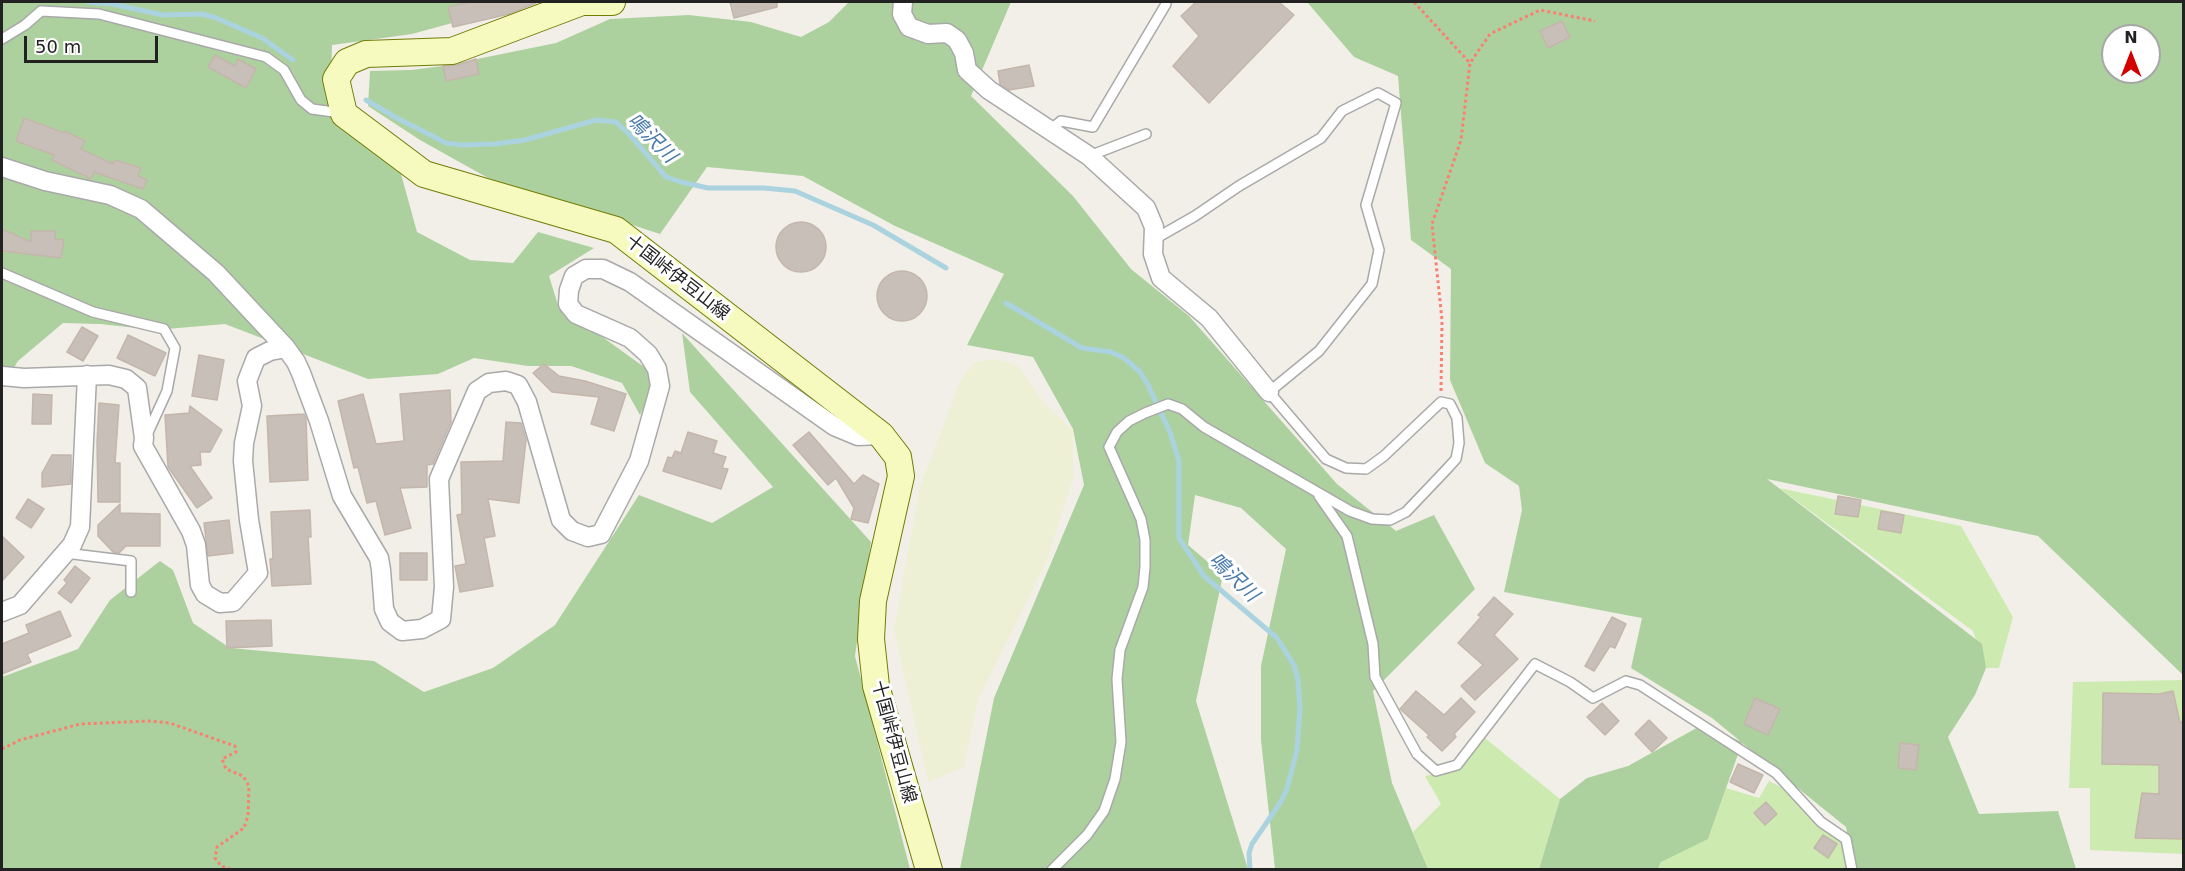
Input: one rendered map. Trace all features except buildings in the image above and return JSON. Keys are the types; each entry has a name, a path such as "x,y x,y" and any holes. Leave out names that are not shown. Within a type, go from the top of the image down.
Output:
{"main road":[{"path":"344,114 336,79 347,62 366,54 452,51 582,2 612,2"},
{"name":"十国峠伊豆山線","path":"344,114 424,174 616,230 881,435 898,457 901,476 873,601 871,639 876,686 928,870"}],"street":[{"path":"903,2 902,14 909,27 928,34 947,33 957,40 964,53 967,70 989,90 1089,156 1146,208 1154,227 1153,254 1161,278 1209,318 1269,392"},
{"path":"2,167 45,181 110,195 141,209 216,273 286,348 296,362 308,392 342,496 378,558 384,609 390,622 402,631 422,629 441,619 444,587 439,479 477,391 489,383 506,381 518,385 526,402 561,520 572,531 588,537 601,534 639,461 660,386 657,369 648,354 630,338 576,314 568,304 569,290 574,276 586,269 603,269 630,282 834,426 858,436 881,435"},
{"path":"2,376 24,378 109,375 126,379 137,388 144,438 143,446 191,531 196,544 200,585 205,594 220,603 233,602 258,573 249,520 243,461 244,443 252,406 247,381 256,358 270,351 286,348"},
{"path":"2,612 20,605 72,545 80,527 87,375"}],"lane":[{"path":"1050,130 1061,121 1093,127 1166,4"},
{"path":"2,39 42,11 99,14 266,57 284,70 301,100 312,109 344,114"},
{"path":"1052,870 1087,835 1104,811 1115,779 1121,742 1117,679 1120,650 1143,587 1145,540 1141,519 1109,447 1117,432 1145,412 1168,404 1182,409 1204,427 1350,511 1372,519 1390,520 1406,512 1456,459 1459,443 1457,418 1450,404 1441,402 1384,456 1366,469 1346,468 1326,459 1269,392 1319,351 1371,284 1379,250 1366,205 1396,103 1378,93 1342,111 1321,138 1153,240"},
{"path":"1089,156 1146,134"},
{"path":"2,273 93,312 164,329 175,348 167,391 143,446"},
{"path":"1318,494 1347,536 1372,644 1375,676 1417,754 1425,764 1436,771 1456,765 1535,664 1570,682 1593,698 1626,681 1640,685 1776,773 1821,822 1846,839 1852,870"},
{"path":"65,553 131,561 131,592"}],"path":[{"path":"1414,2 1470,63"},
{"path":"1441,402 1442,320 1432,224 1461,140 1470,63 1490,34 1540,10 1595,21"},
{"path":"2,749 20,740 80,724 149,721 170,723 235,746 236,752 222,759 226,769 243,776 249,786 248,816 244,828 217,846 215,858 221,866 232,870"}],"green space":[{"path":"2,2 529,2 412,34 332,45 331,86 339,126 401,174 417,232 470,260 513,263 538,232 594,248 549,276 558,305 658,377 640,415 622,383 571,366 528,366 474,358 438,374 368,379 225,324 155,330 100,324 63,323 18,361 2,387"},
{"path":"849,2 1011,2 971,96 1073,196 1131,269 1189,316 1337,484 1396,531 1434,515 1475,589 1373,691 1392,783 1428,869 1275,869 1261,740 1261,666 1286,549 1241,508 1195,495 1188,545 1223,575 1196,701 1248,869 960,869 994,698 1084,485 1073,429 1033,357 967,345 1004,274 895,226 803,176 707,167 660,234 488,178 420,140 368,106 370,71 411,70 443,66 556,43 610,19 689,15 751,22 801,37 829,22"},
{"path":"1307,2 2183,2 2183,675 2038,536 1767,479 1982,644 1986,668 1975,695 1948,737 1979,814 2058,811 2076,869 1854,869 1846,827 1742,743 1708,839 1661,862 1658,869 1539,869 1560,799 1587,778 1628,766 1702,725 1740,741 1712,718 1631,668 1642,618 1504,592 1522,510 1519,486 1485,463 1450,380 1451,269 1411,240 1398,76 1354,57"},
{"path":"682,333 871,542 855,656 910,869 2,870 2,677 78,649 110,600 160,561 173,570 193,623 230,648 374,661 424,692 493,668 555,625 639,495 712,523 773,487 690,392"},
{"path":"995,359 1018,366 1046,405 1073,430 1073,479 1047,561 978,700 964,767 928,782 894,630 919,490 960,381 974,362"},
{"path":"1779,488 1961,526 2013,617 1999,668 1986,668 1973,631"},
{"path":"2183,680 2183,854 2090,850 2090,788 2069,788 2073,682"},
{"path":"1480,734 1560,799 1539,869 1428,869 1413,832 1441,804 1425,776 1456,770"},
{"path":"1769,781 1796,795 1846,839 1847,869 1658,870 1661,862 1710,834 1726,788 1759,798"}],"waterway":[{"name":"鳴沢川","path":"88,2 112,4 163,15 201,14 214,17 262,38 293,60"},
{"name":"鳴沢川","path":"366,100 446,143 462,145 525,140 596,120 616,122 666,177 708,188 764,188 795,191 873,225 946,268"},
{"name":"鳴沢川","path":"1006,303 1082,348 1111,352 1124,358 1140,372 1170,432 1179,461 1179,538 1204,576 1277,638 1294,665 1298,680 1300,709 1297,750 1287,789 1252,844 1249,853 1250,870"}]}
